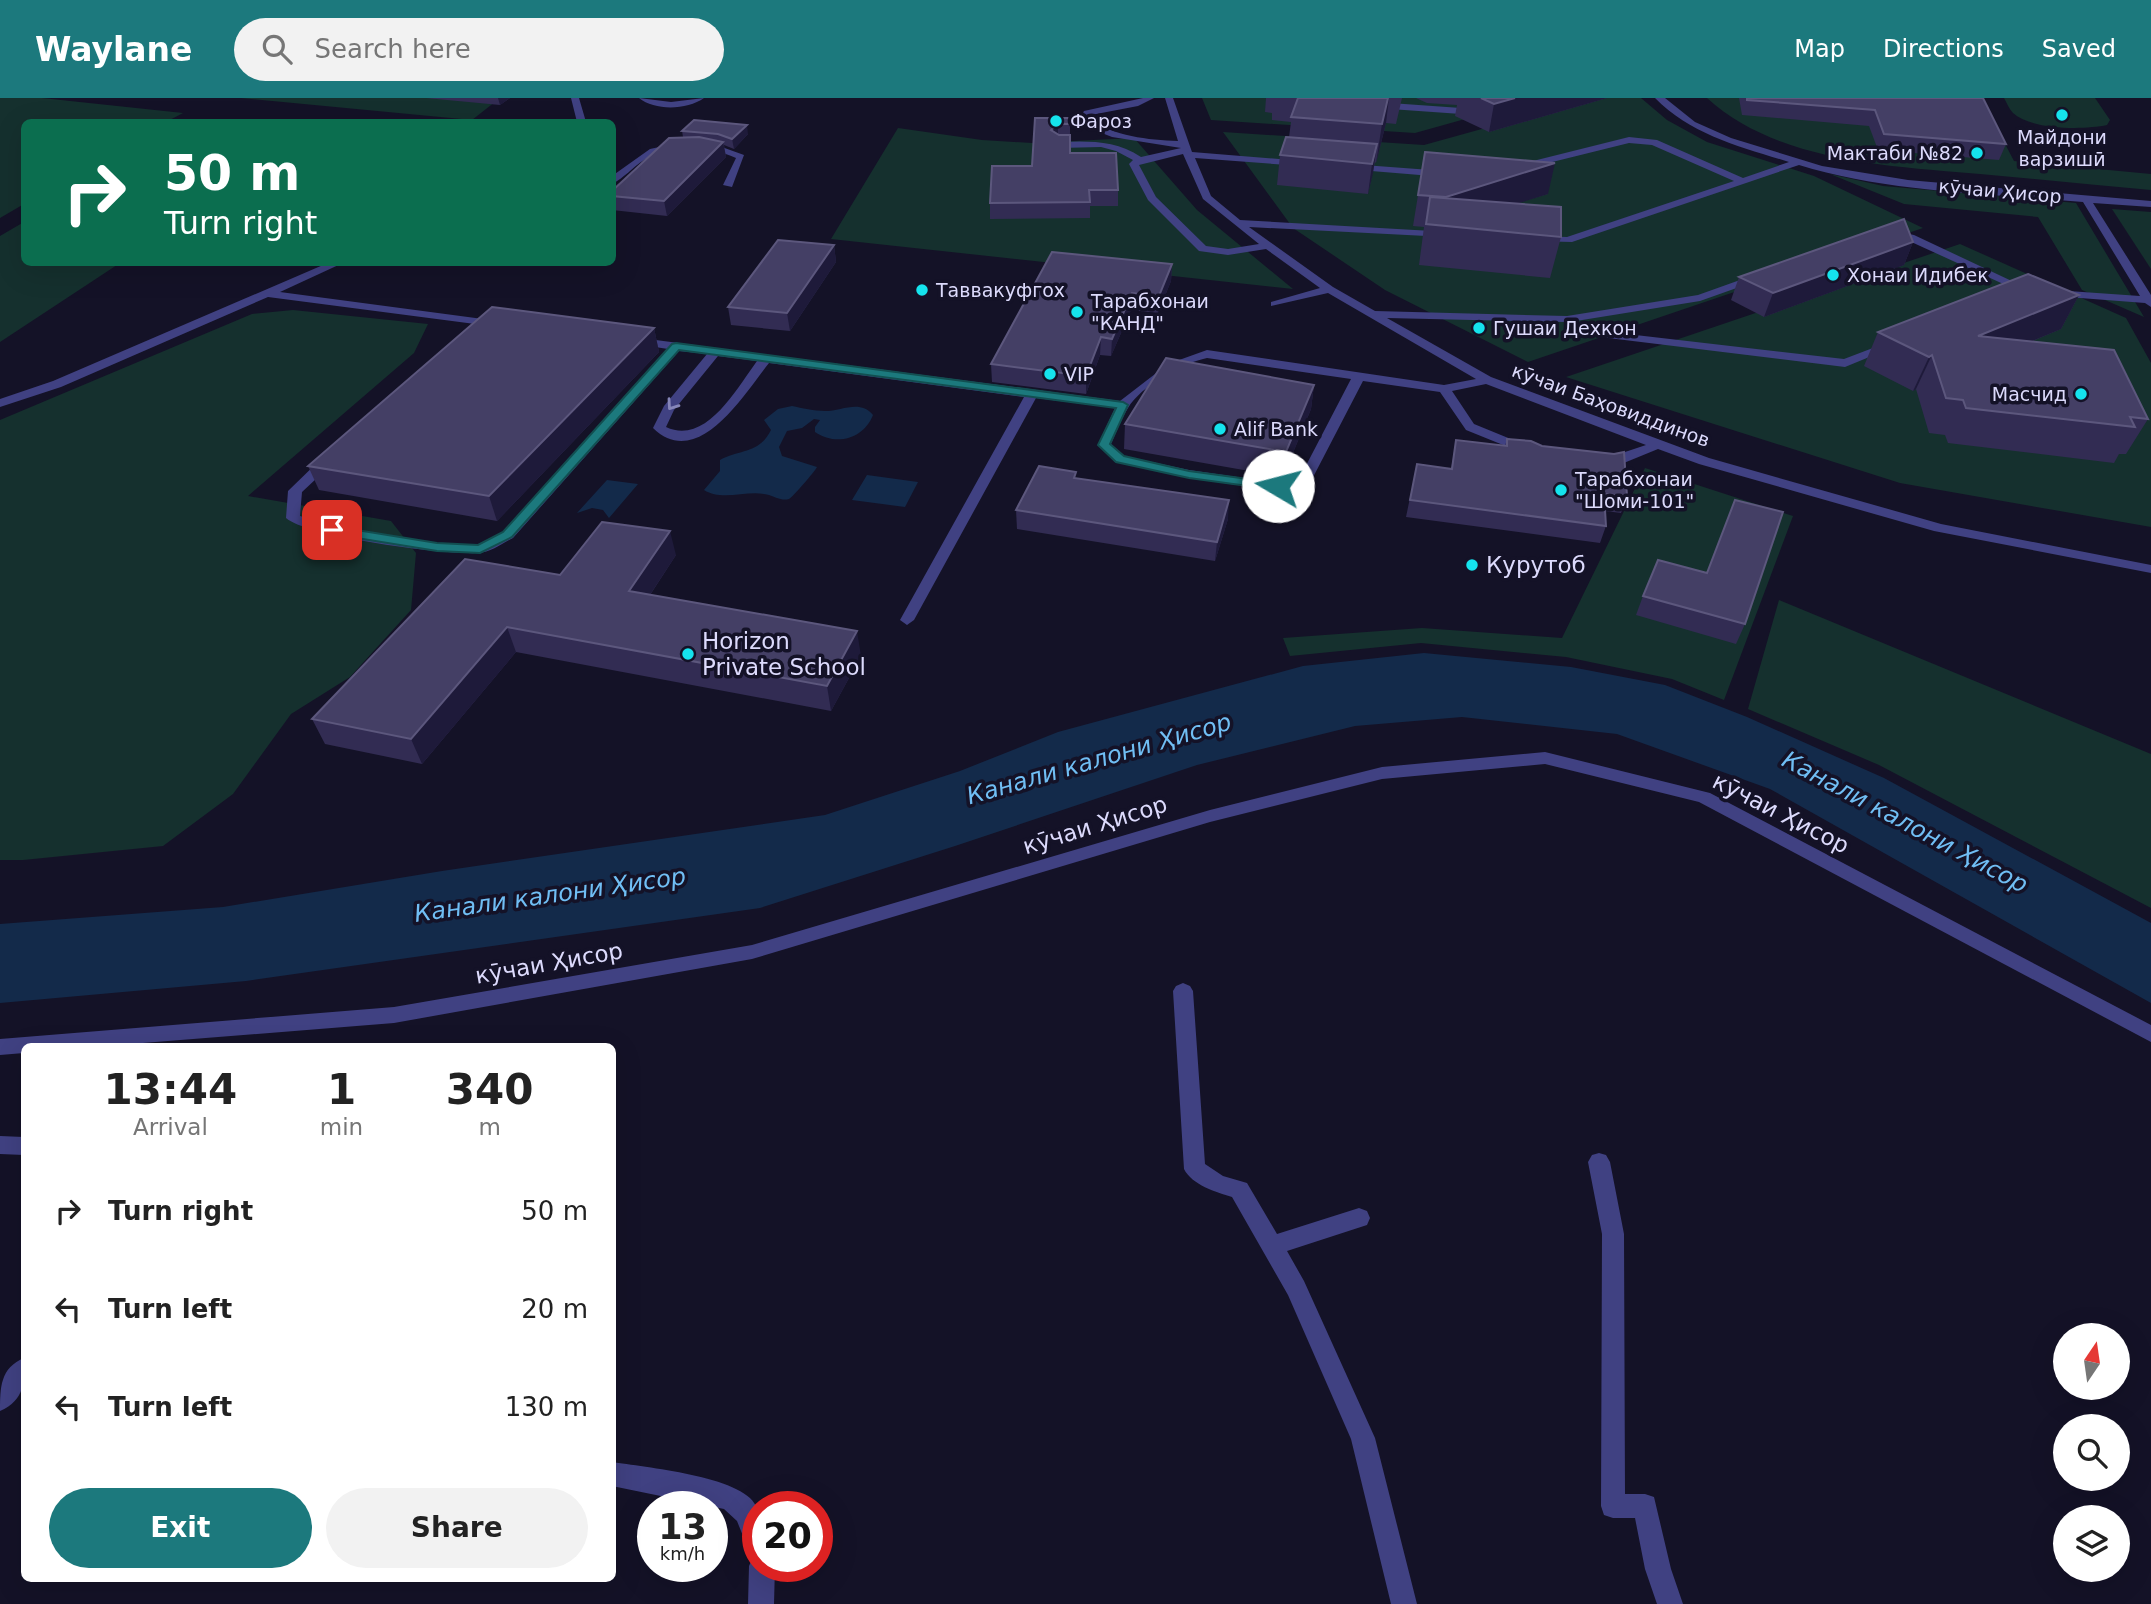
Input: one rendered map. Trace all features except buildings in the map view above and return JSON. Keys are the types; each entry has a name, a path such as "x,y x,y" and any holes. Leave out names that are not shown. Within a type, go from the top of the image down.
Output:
{"street":[{"path":"575,98 581,119"},
{"path":"643,98 650,102 682,104 700,98"},
{"path":"1150,98 1136,105 1096,110 1087,113 1084,120 1104,130 1149,142 1310,164"},
{"name":"кӯчаи Баҳовиддинов","path":"1169,98 1207,197 1266,246 1329,289 1488,380 1704,461 1939,528 2151,569"},
{"path":"1370,105 1461,111 1510,98"},
{"name":"кӯчаи Ҳисор","path":"1659,98 1692,124 1728,140 1797,163 1877,180 2086,199 2150,302"},
{"path":"1512,169 1629,141 1640,141 1654,142 1742,181"},
{"path":"1059,145 1113,145 1139,160"},
{"path":"616,178 644,155 664,147 698,147 729,150 741,158 728,185"},
{"path":"1187,149 1139,160 1134,164 1152,198 1203,249 1228,252 1266,246"},
{"path":"1527,238 1568,240 1797,163"},
{"path":"1336,166 1456,175"},
{"path":"2086,199 2151,204"},
{"path":"1237,223 1458,235"},
{"path":"1880,232 1910,237 2027,291"},
{"path":"0,403 57,384 331,266"},
{"path":"1371,314 1567,319 1700,298 1764,275"},
{"path":"1275,304 1329,289"},
{"name":"кӯчаи Ҳисор","path":"2010,298 2027,291 2150,302"},
{"path":"269,294 478,326 511,325"},
{"path":"1567,319 1578,328 1600,334 1845,363 1908,338"},
{"path":"621,340 1123,405"},
{"path":"334,455 295,491 293,518 332,530 437,547 480,549 508,535 676,347"},
{"path":"715,352 668,409 659,428 670,436 690,437 711,428 766,358"},
{"path":"1359,376 1304,482 1278,486 1189,474 1120,459 1104,445 1123,405 1136,392 1188,357 1207,354 1359,376 1444,389 1488,380"},
{"path":"1444,389 1470,427 1543,457"},
{"path":"907,620 1032,394"},
{"path":"1587,463 1609,464 1658,445"},
{"name":"кӯчаи Ҳисор","path":"49,1043 394,1015 752,952 1210,816 1382,773 1545,758 1704,797 2151,1034"},
{"path":"1183,991 1195,1169 1217,1183 1238,1190 1296,1288 1363,1438 1404,1604"},
{"name":"кӯчаи Ҳисор","path":"0,1047 21,1045"},
{"path":"0,1146 21,1146"},
{"path":"1599,1162 1614,1234 1613,1506 1645,1506 1658,1569 1670,1604"},
{"path":"1271,1246 1359,1218"},
{"path":"0,1399 21,1372"},
{"path":"616,1475 713,1494 737,1502 742,1508"},
{"path":"761,1604 762,1582"}],"green space":[{"path":"0,98 42,98 183,113 172,119 21,119 21,206 0,218"},
{"path":"241,98 500,98 473,119"},
{"path":"1202,98 1540,98 1415,133 1211,120"},
{"path":"1594,98 1641,98 1667,120 1707,142 1814,176 1923,228 1528,362 1385,290 1293,228 1223,132 1424,145"},
{"path":"1707,98 1981,98 2014,161 2151,174 2151,190 1909,168 1836,157 1767,136 1735,119"},
{"name":"Майдони варзишӣ","path":"2004,98 2095,98 2110,120 2107,125 2097,127 2045,126 2022,119 2013,113"},
{"path":"898,128 982,140 1032,143 1134,138 1197,210 1293,289 831,239"},
{"path":"1830,174 1883,186 2076,203 2144,317 2082,290 2038,217 1904,204"},
{"path":"2112,209 2151,212 2151,269"},
{"path":"21,224 21,266 115,266 0,342 0,236"},
{"path":"1960,244 2126,318 2151,363 2151,527 1900,483 1566,377"},
{"path":"293,310 428,324 414,353 248,496 391,521 416,553 411,610 350,677 291,714 233,794 163,846 0,860 0,420 252,314"},
{"path":"1645,468 1793,516 1724,700 1672,679 1566,657 1421,643 1290,656 1283,638 1422,628 1562,638"},
{"path":"1779,600 2151,754 2151,908 1879,765 1748,709"}],"water":[{"path":"792,406 825,411 857,407 868,410 873,415 863,429 849,438 823,437 815,432 820,420 814,419 802,428 787,431 779,447 782,456 817,467 789,499 753,493 719,495 704,490 720,471 720,460 761,443 771,430 764,420 778,409"},
{"path":"867,475 918,482 905,507 852,500"},
{"path":"607,480 638,484 609,518 603,510 592,508 577,513"},
{"name":"Канали калони Ҳисор","path":"1424,653 1571,667 1665,685 1747,717 1884,778 2151,923 2151,1003 1770,789 1617,734 1462,717 1355,726 1197,765 760,908 246,981 0,1003 0,924 223,907 442,871 825,815 960,771 1058,732 1303,666"}],"place":[{"name":"Майдони варзишӣ","path":"2062,115"},
{"name":"Фароз","path":"1056,121"},
{"name":"Мактаби №82","path":"1977,153"},
{"name":"Хонаи Идибек","path":"1833,275"},
{"name":"Таввакуфгох","path":"922,290"},
{"name":"Тарабхонаи \"КАНД\"","path":"1077,312"},
{"name":"Гушаи Дехкон","path":"1479,328"},
{"name":"VIP","path":"1050,374"},
{"name":"Масчид","path":"2081,394"},
{"name":"Alif Bank","path":"1220,429"},
{"name":"Тарабхонаи \"Шоми-101\"","path":"1561,490"},
{"name":"Курутоб","path":"1472,565"},
{"name":"Horizon Private School","path":"688,654"}],"route":[{"path":"332,530 437,547 480,549 508,535 676,347 1123,405 1104,445 1120,459 1189,474 1278,486"}]}
